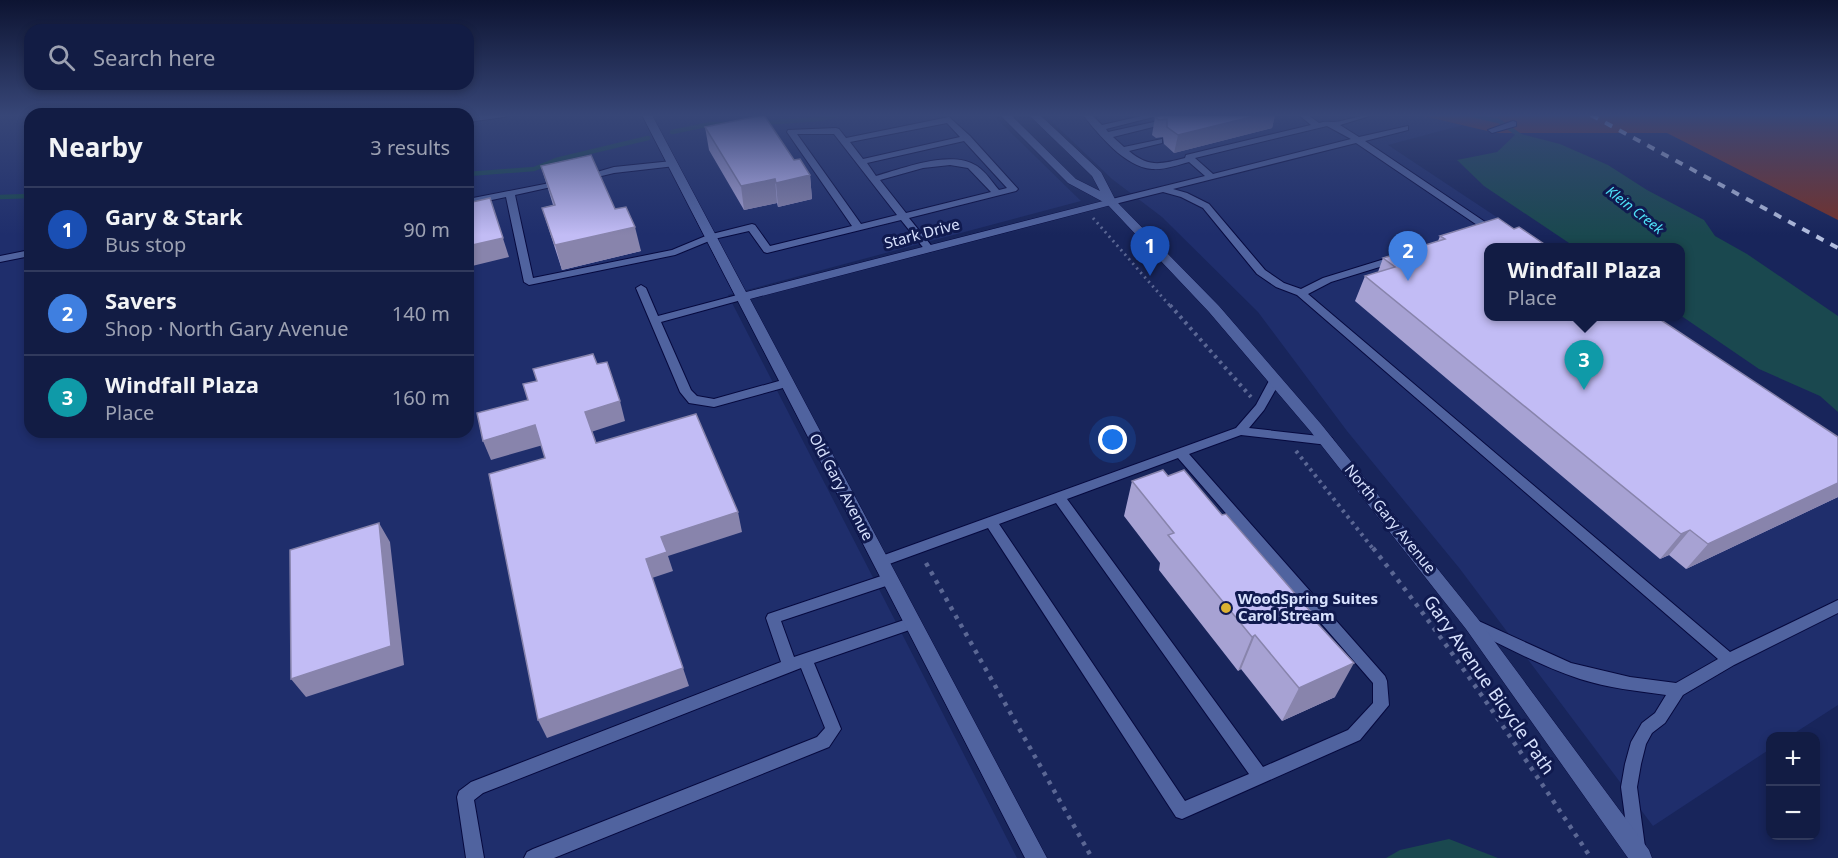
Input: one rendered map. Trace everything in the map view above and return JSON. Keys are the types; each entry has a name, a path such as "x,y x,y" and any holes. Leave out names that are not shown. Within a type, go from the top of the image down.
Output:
{"street":[{"name":"Old Gary Avenue","path":"667,155 1036,858"},
{"path":"1046,155 1072,181 1111,202"},
{"path":"1077,155 1097,174 1111,202"},
{"name":"Stark Drive","path":"741,297 1111,202"},
{"name":"North Gary Avenue","path":"1111,202 1214,309 1328,441 1472,624 1640,856"}],"lane":[{"path":"807,155 858,228"},
{"path":"855,155 929,249"},
{"path":"861,162 892,155"},
{"path":"510,194 529,282 675,252 711,237 752,227 767,250 1013,189 982,155"},
{"path":"1128,155 1134,160 1152,166 1201,155"},
{"path":"1111,202 1299,155"},
{"path":"1380,155 1491,230 1472,235"},
{"path":"1190,158 1212,177"},
{"path":"874,178 937,164 961,162 978,170 997,193"},
{"path":"579,178 614,170 672,164"},
{"path":"474,201 568,181"},
{"path":"1163,189 1184,195 1206,206 1261,273 1280,285 1301,293 1729,660"},
{"path":"0,259 24,254"},
{"path":"1301,293 1327,280 1407,255"},
{"path":"641,288 686,392 693,400 714,403 786,383"},
{"path":"655,320 741,297"},
{"path":"1240,431 1260,407 1275,380"},
{"path":"881,562 1240,431 1328,441"},
{"path":"991,522 1142,747 1182,811 1354,735 1381,705 1380,681 1181,454"},
{"path":"1058,497 1260,776"},
{"path":"533,858 823,742 833,729 773,618 890,579"},
{"path":"1640,856 1629,787 1633,764 1643,735 1660,718 1678,690 1729,660 1838,606"},
{"path":"475,858 465,797 477,787 798,663 913,623"},
{"path":"1472,624 1580,672 1602,679 1678,690"}],"path":[{"path":"1097,223 1254,401"},
{"name":"Gary Avenue Bicycle Path","path":"1293,446 1417,604 1492,708 1591,858"},
{"path":"926,563 1092,858"}],"shaded area":[{"path":"0,155 24,155 24,438 474,438 474,155 1034,155 1081,201 728,295 1017,858 0,858"},
{"path":"1087,155 1403,155 1536,243 1484,243 1484,321 1502,321 1838,445 1838,705 1796,732 1766,732 1766,752 1653,826 1460,569 1347,431 1258,312 1162,217 1112,179"},
{"path":"1710,155 1838,155 1838,220"}],"water":[{"name":"Klein Creek","path":"1482,155 1585,155 1608,165 1647,190 1704,220 1715,236 1747,254 1838,316 1838,412 1820,396 1759,369 1685,318 1685,243 1569,243 1484,186 1457,160"},
{"path":"1449,839 1498,858 1386,858 1400,850"}],"building":[{"path":"591,155 615,209 626,207 635,227 555,245 542,208 555,205 541,166"},
{"path":"722,155 791,155 794,160 800,159 810,175 776,183 775,179 741,186"},
{"path":"490,198 503,238 474,245 474,202"},
{"path":"1498,218 1514,229 1519,227 1543,243 1484,243 1484,321 1663,321 1838,437 1838,483 1708,544 1690,530 1681,534 1365,276 1395,267 1383,258 1445,239 1440,236"},
{"path":"593,354 597,364 607,362 620,401 585,412 596,443 696,414 738,512 661,537 667,552 646,559 683,668 538,720 489,474 545,458 535,425 483,441 477,413 528,400 523,384 537,381 533,369"},
{"path":"1163,470 1168,476 1184,470 1222,515 1226,514 1311,612 1308,613 1354,663 1299,688 1255,635 1252,637 1168,535 1174,533 1132,481"},
{"path":"379,523 391,646 291,679 290,550"}],"waterway":[{"path":"474,174 534,169 577,155"},
{"path":"0,197 24,196"}],"railway":[{"path":"1665,155 1838,248"}],"place":[{"name":"Gary & Stark","path":"1150,276"},
{"name":"Savers","path":"1408,281"},
{"name":"Windfall Plaza","path":"1584,390"},
{"name":"WoodSpring Suites Carol Stream","path":"1226,608"}]}
